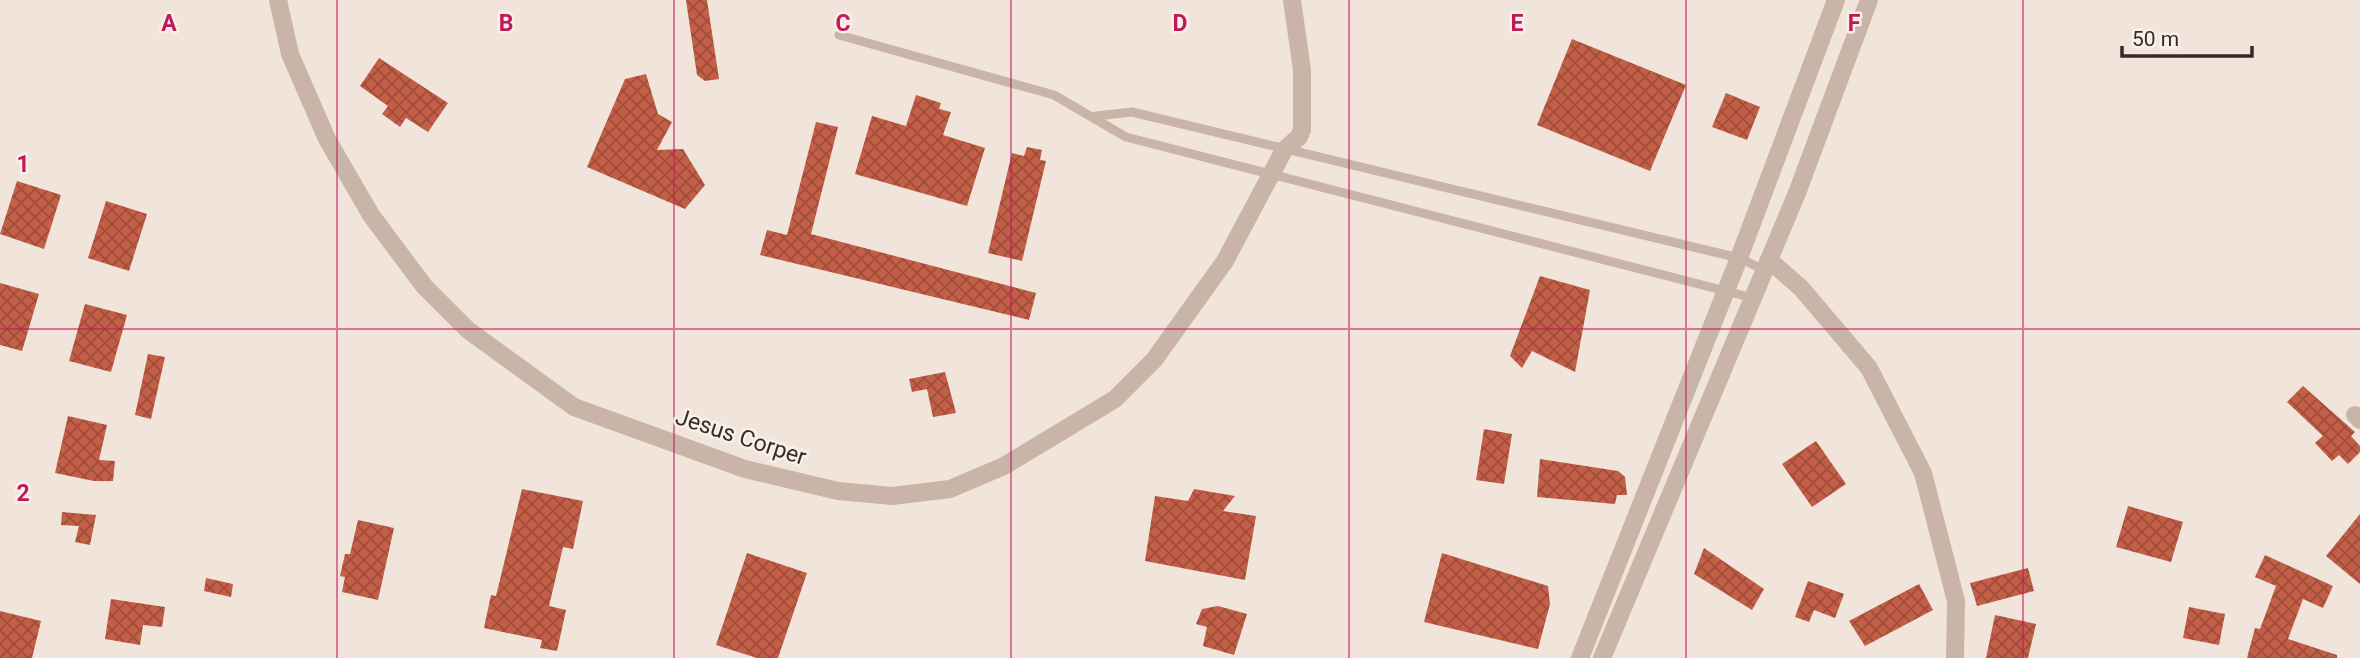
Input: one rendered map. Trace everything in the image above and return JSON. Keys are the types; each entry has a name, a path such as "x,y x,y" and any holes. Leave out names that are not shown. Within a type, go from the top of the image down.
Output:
{"street":[{"name":"Jesus Corper","path":"278,0 290,54 327,139 371,215 424,286 468,330 574,407 745,469 838,491 892,496 950,489 1004,466 1115,398 1154,360 1225,261 1284,150 1299,137 1304,107 1303,70 1292,0"},
{"path":"1580,658 1739,258 1836,0"},
{"path":"1602,658 1753,298 1869,0"},
{"path":"1766,265 1801,288 1869,368 1923,472 1956,601 1955,658"}],"lane":[{"path":"839,35 1054,95 1096,117 1126,137 1753,298"},
{"path":"1096,117 1132,112 1766,265"}],"building":[{"path":"686,0 707,0 719,79 705,81 697,75"},
{"path":"1572,39 1686,85 1650,171 1537,125"},
{"path":"379,58 448,103 428,132 406,118 400,127 382,114 388,106 360,86"},
{"path":"646,74 658,114 672,122 657,150 683,149 705,185 685,209 587,167 625,79"},
{"path":"1726,93 1760,107 1747,140 1712,127"},
{"path":"916,95 941,103 939,109 951,112 943,135 985,148 967,206 855,174 872,116 906,126"},
{"path":"816,122 838,127 811,234 1036,293 1029,320 760,255 767,230 787,235"},
{"path":"1027,147 1042,150 1040,160 1046,161 1022,261 988,253 1012,153 1024,156"},
{"path":"17,181 61,195 44,249 0,234"},
{"path":"106,201 147,214 129,271 88,258"},
{"path":"1540,276 1590,290 1575,372 1532,351 1522,368 1510,356"},
{"path":"0,283 39,294 22,351 0,345"},
{"path":"85,304 127,315 111,372 69,361"},
{"path":"148,354 165,357 151,419 135,415"},
{"path":"945,372 956,413 933,417 927,389 912,392 909,379"},
{"path":"2303,386 2355,432 2351,436 2360,446 2360,452 2348,464 2339,455 2332,461 2315,443 2323,436 2287,402"},
{"path":"68,416 107,425 99,460 115,461 113,481 94,481 55,473"},
{"path":"1484,429 1512,434 1504,484 1476,480"},
{"path":"1816,441 1846,484 1812,507 1782,464"},
{"path":"1540,459 1618,471 1625,477 1627,495 1617,495 1615,504 1537,497"},
{"path":"522,489 583,501 573,549 563,547 549,606 566,610 557,651 540,648 542,640 484,628 491,595 496,596"},
{"path":"1194,489 1235,496 1223,511 1256,516 1245,580 1145,561 1155,496 1188,501"},
{"path":"2128,506 2183,522 2171,562 2116,547"},
{"path":"62,512 96,515 90,545 75,542 79,526 61,525"},
{"path":"2360,514 2360,584 2326,556"},
{"path":"358,520 394,528 378,600 342,592 345,577 340,576 345,554 350,554"},
{"path":"1704,548 1764,589 1752,610 1694,574"},
{"path":"747,553 807,573 778,658 757,658 716,645"},
{"path":"1442,553 1548,586 1550,604 1538,649 1424,622"},
{"path":"2265,555 2333,586 2323,608 2303,599 2288,639 2337,655 2337,658 2247,658 2255,628 2260,629 2276,586 2255,577"},
{"path":"2028,568 2034,591 1977,606 1970,583"},
{"path":"206,578 233,584 231,597 204,591"},
{"path":"1808,581 1844,594 1835,618 1814,610 1809,622 1795,617"},
{"path":"1919,584 1933,610 1865,646 1849,621"},
{"path":"111,599 165,607 162,627 143,625 140,645 105,639"},
{"path":"1218,606 1247,614 1234,655 1203,646 1207,627 1196,624 1202,609"},
{"path":"2189,607 2225,614 2219,645 2183,638"},
{"path":"0,611 41,621 32,658 0,658"},
{"path":"1995,615 2036,624 2028,658 1986,658"}]}
